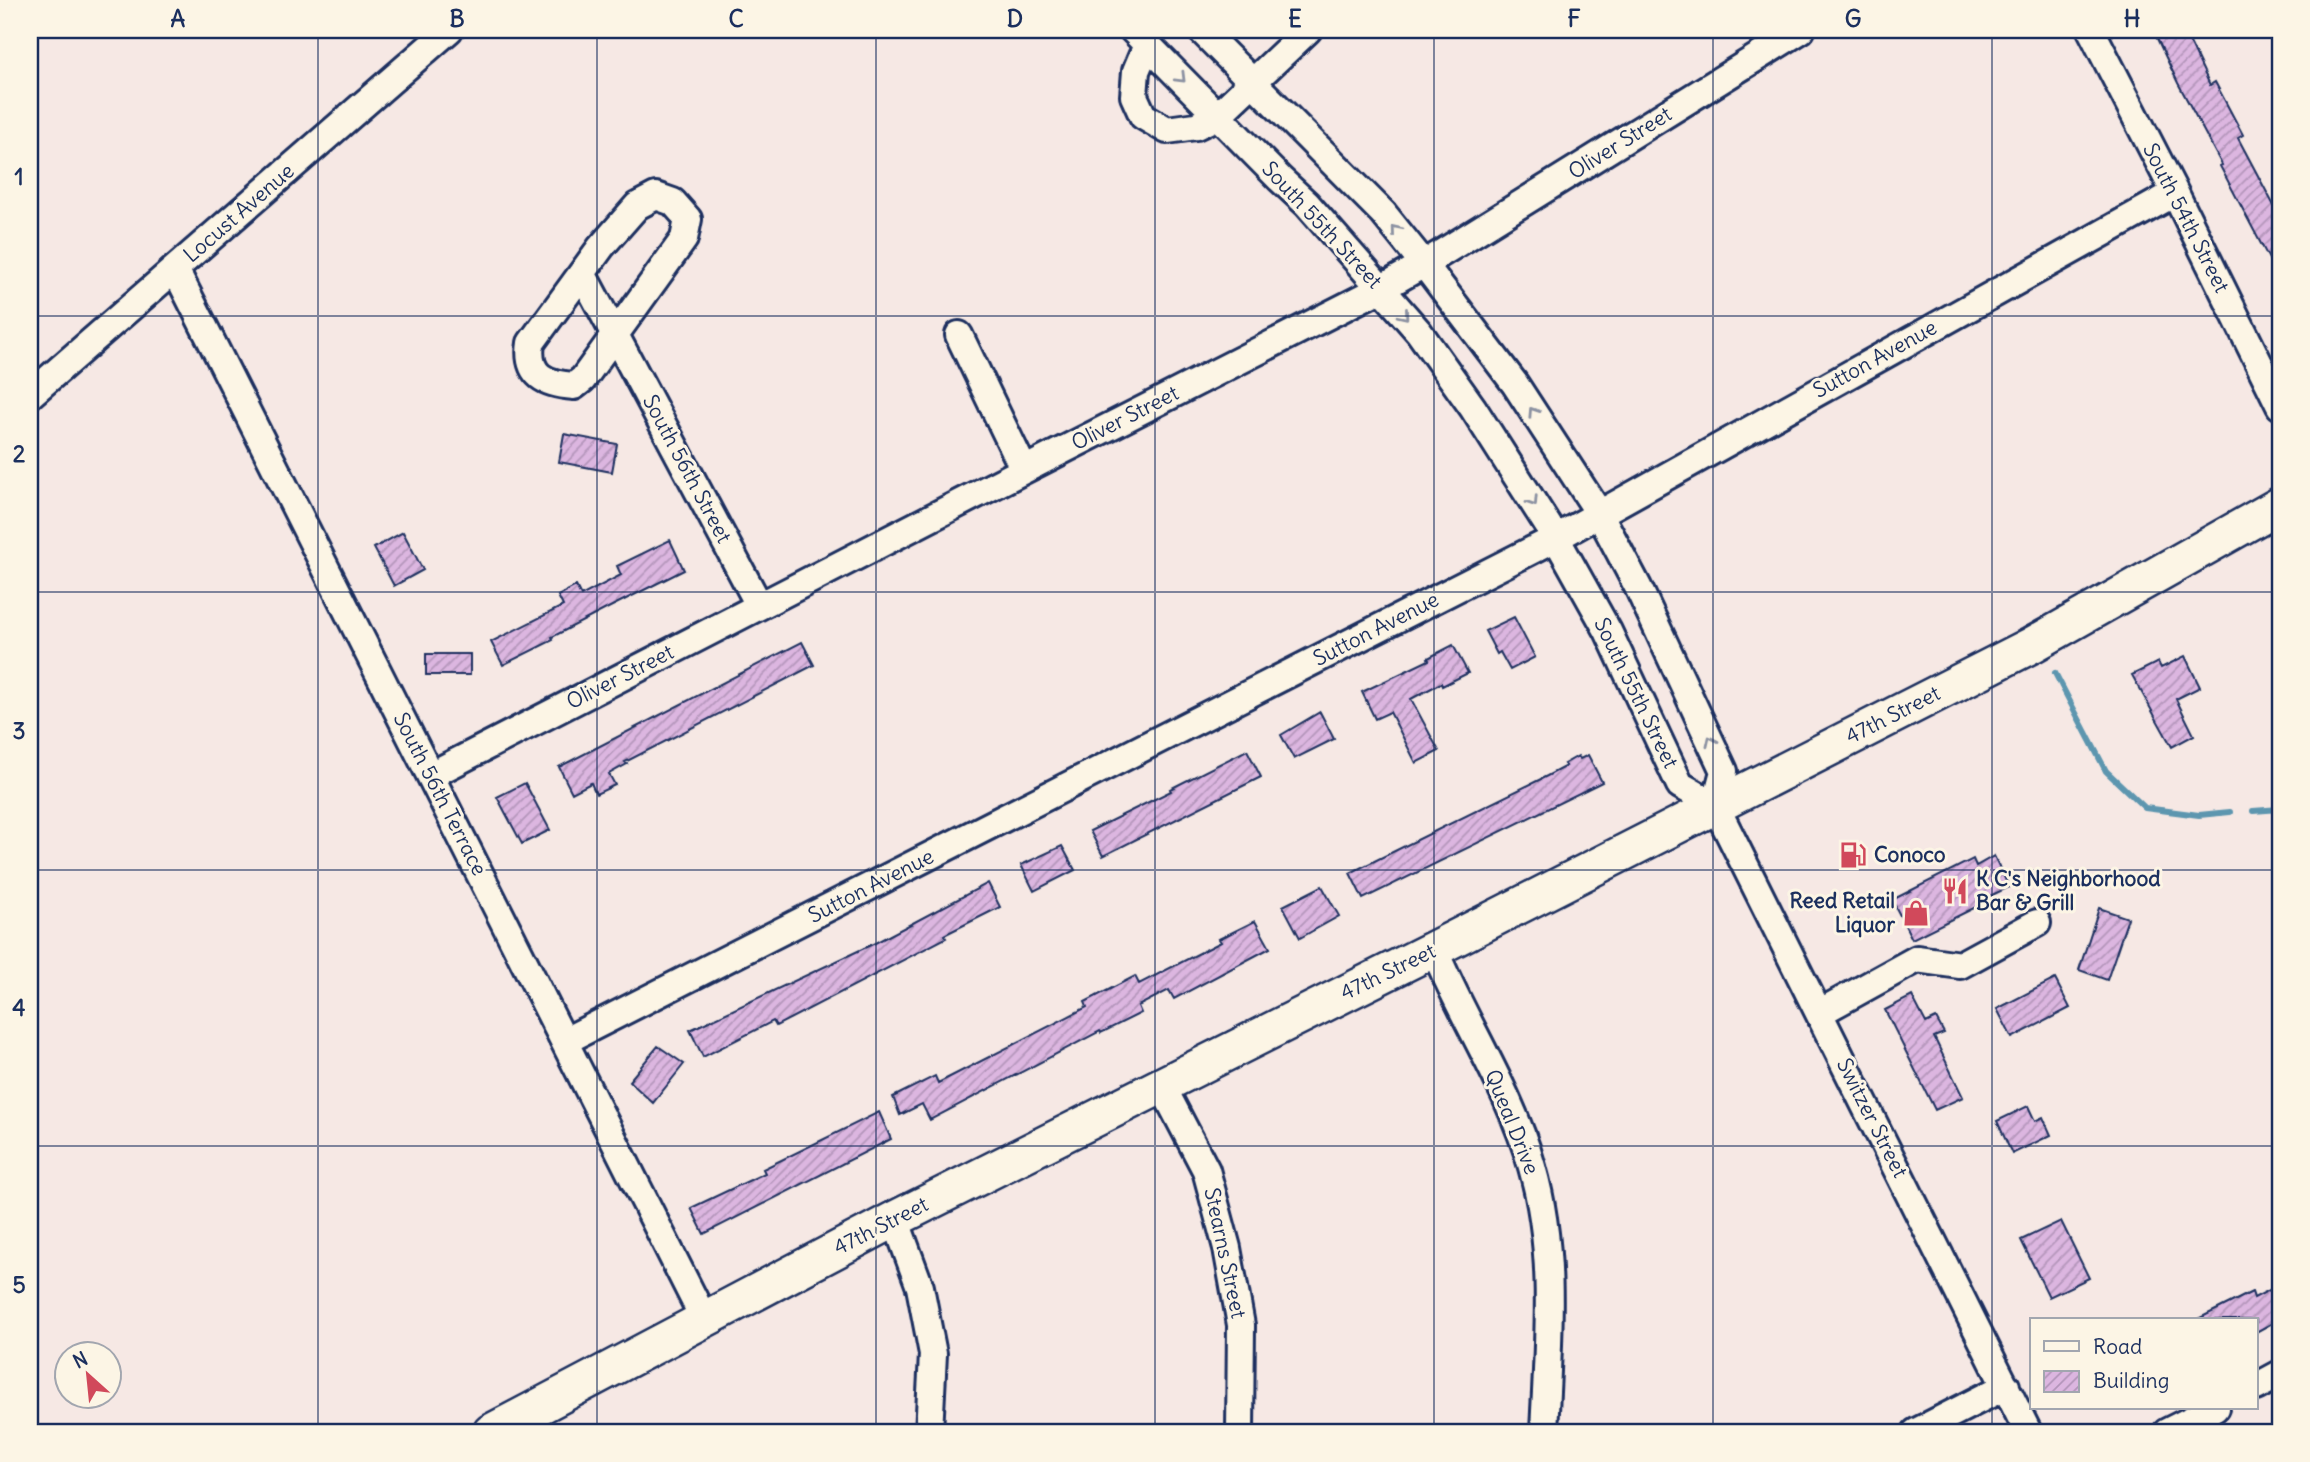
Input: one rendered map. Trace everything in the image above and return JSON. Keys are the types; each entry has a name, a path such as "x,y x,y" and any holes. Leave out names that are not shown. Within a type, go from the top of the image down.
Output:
{"main road":[{"name":"47th Street","path":"491,1432 895,1219 2032,645 2280,505"}],"street":[{"name":"Locust Avenue","path":"30,395 449,30"},
{"path":"1201,30 1382,214 1424,264 1515,384 1599,513 1638,587 1724,771 1715,805"},
{"path":"1141,38 1144,52 1136,71 1134,96 1143,116 1167,130 1196,126 1217,116 1308,30"},
{"name":"Oliver Street","path":"431,775 1382,288 1801,30"},
{"name":"South 54th Street","path":"2091,30 2280,406"},
{"name":"South 55th Street","path":"1141,38 1307,204 1419,332 1473,408 1556,538 1608,631 1680,785 1715,805"},
{"name":"Sutton Avenue","path":"565,1041 1556,538 2175,193"},
{"path":"656,196 673,202 688,219 684,239 616,334 583,379 574,386 551,384 538,375 529,356 531,343 601,247 637,206 656,196"},
{"name":"South 56th Terrace","path":"174,269 704,1319"},
{"name":"South 56th Street","path":"582,273 759,605"},
{"path":"959,335 1024,470"},
{"name":"Switzer Street","path":"1715,805 2028,1432"},
{"path":"1819,1013 1917,959 1960,965 2037,923"},
{"name":"Queal Drive","path":"1434,949 1510,1108 1533,1168 1546,1229 1550,1293 1544,1432"},
{"name":"Stearns Street","path":"1161,1084 1206,1170 1227,1248 1241,1325 1240,1432"},
{"path":"895,1219 920,1287 933,1354 929,1432"},
{"path":"2258,1386 2280,1374"},
{"path":"1916,1432 2006,1386"},
{"path":"2167,1432 2211,1410"}],"building":[{"path":"2153,30 2184,30 2210,85 2215,82 2243,135 2238,138 2280,217 2280,280 2220,166 2222,165"},
{"path":"564,434 617,444 612,472 559,462"},
{"path":"403,532 423,570 394,586 374,548"},
{"path":"670,540 684,570 503,665 491,642 563,606 558,596 576,586 581,596 621,575 617,566"},
{"path":"1514,617 1535,657 1510,670 1500,652 1497,654 1485,631"},
{"path":"802,642 814,665 625,762 627,764 609,774 615,785 596,794 591,783 572,793 559,767"},
{"path":"1453,645 1468,673 1442,686 1441,683 1411,699 1439,751 1416,763 1390,712 1375,719 1362,692 1429,660 1428,658"},
{"path":"426,654 470,654 470,675 426,675"},
{"path":"2185,656 2200,687 2176,699 2194,735 2172,747 2132,675 2158,662 2161,668"},
{"path":"1320,712 1334,739 1294,759 1281,735"},
{"path":"1247,750 1261,777 1103,856 1090,831"},
{"path":"1588,755 1602,782 1363,899 1350,873 1547,776 1578,756 1580,759"},
{"path":"525,783 550,830 522,844 497,797"},
{"path":"1062,846 1075,870 1034,891 1021,865"},
{"path":"1994,856 2009,887 1990,896 1992,899 1912,939 1892,900 1973,859 1976,866"},
{"path":"988,883 1000,907 776,1026 773,1021 703,1057 690,1030 875,943"},
{"path":"1322,886 1339,916 1300,938 1283,906"},
{"path":"2099,908 2128,918 2107,980 2079,970"},
{"path":"1255,921 1270,948 1174,999 1169,990 1138,1006 1141,1013 1101,1033 1100,1031 930,1120 922,1104 900,1115 893,1097 935,1076 938,1083 1087,1007 1085,1002 1135,976 1139,984 1221,942 1219,939"},
{"path":"2055,979 2070,1008 2012,1038 1997,1009"},
{"path":"1912,996 1926,1023 1936,1018 1944,1033 1934,1037 1963,1097 1935,1110 1885,1010"},
{"path":"658,1046 684,1064 653,1103 629,1081"},
{"path":"2028,1106 2035,1121 2043,1117 2051,1135 2012,1154 1997,1121"},
{"path":"879,1112 891,1139 704,1234 691,1208 765,1173 763,1169"},
{"path":"2061,1221 2089,1278 2049,1297 2021,1240"},
{"path":"2273,1288 2280,1303 2280,1319 2258,1331 2258,1318 2200,1318 2252,1292 2254,1298"}],"waterway":[{"path":"2055,673 2106,771 2145,808 2199,815 2230,812"},
{"path":"2253,811 2280,809"}],"place":[{"name":"Conoco","path":"1853,855"},
{"name":"K C's Neighborhood Bar & Grill","path":"1955,891"},
{"name":"Reed Retail Liquor","path":"1916,913"}]}
